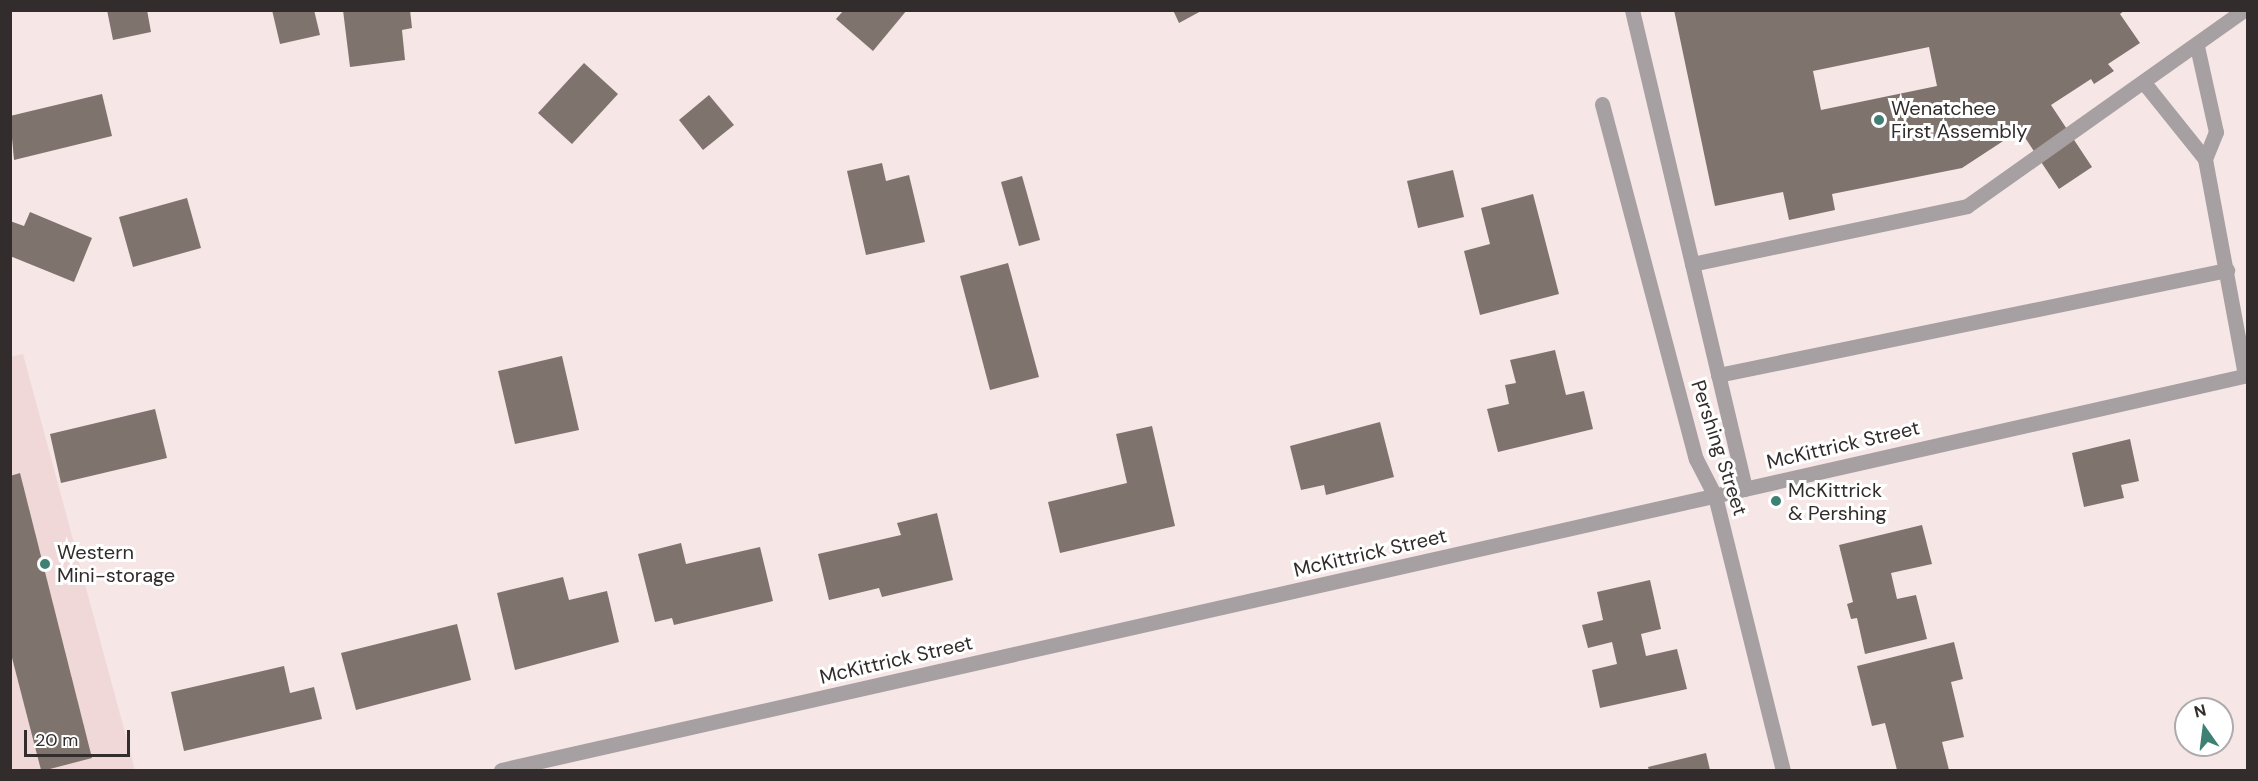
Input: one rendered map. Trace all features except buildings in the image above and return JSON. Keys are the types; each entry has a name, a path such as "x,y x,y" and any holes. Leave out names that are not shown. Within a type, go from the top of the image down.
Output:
{"street":[{"path":"1632,10 1745,489"},
{"path":"1692,264 1966,206 2145,84 2244,10"},
{"path":"2197,46 2217,132 2205,159"},
{"path":"2145,84 2205,159 2246,375"},
{"name":"Pershing Street","path":"1602,104 1696,459 1715,496 1783,771"},
{"path":"1718,375 2227,270"},
{"name":"McKittrick Street","path":"501,771 2246,375"}],"shaded area":[{"name":"Western Mini-storage","path":"23,354 135,770 11,770 10,357"}],"place":[{"name":"Wenatchee First Assembly","path":"1879,120"},
{"name":"McKittrick & Pershing","path":"1776,501"},
{"name":"Western Mini-storage","path":"45,564"}]}
